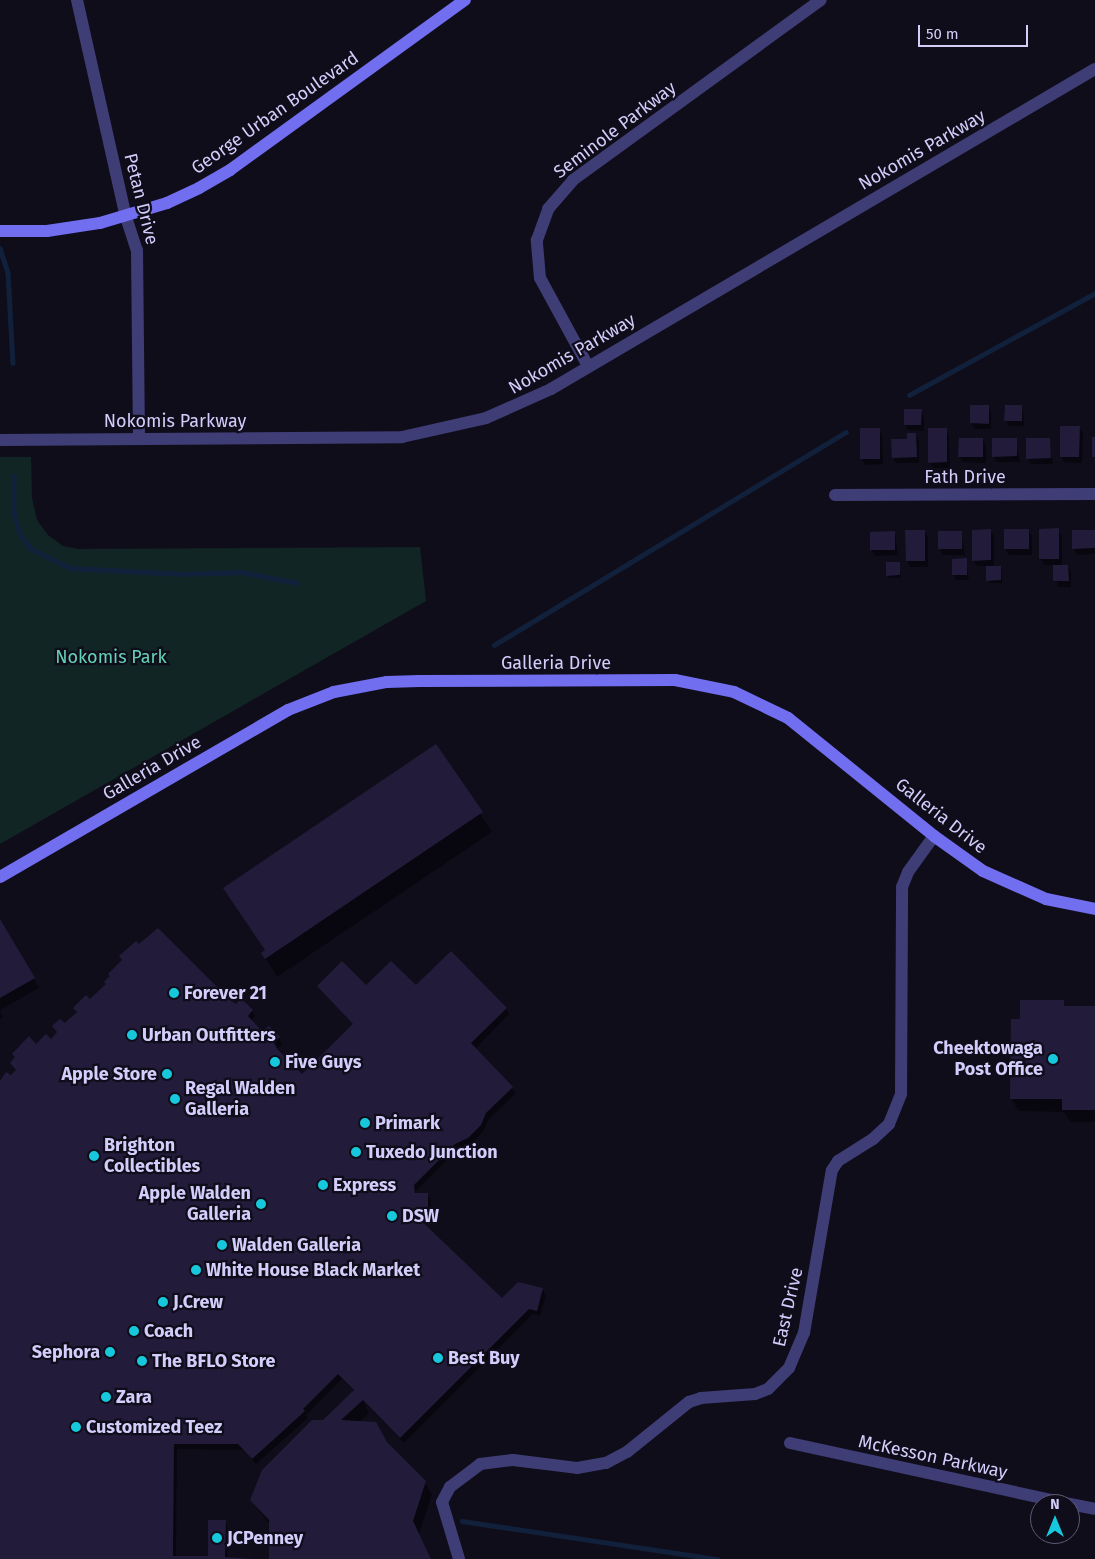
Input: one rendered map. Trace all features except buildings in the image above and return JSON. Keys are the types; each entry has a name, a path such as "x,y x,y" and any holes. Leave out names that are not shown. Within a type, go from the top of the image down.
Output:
{"street":[{"name":"Petan Drive","path":"77,0 126,217 137,250 139,439"},
{"name":"George Urban Boulevard","path":"0,231 60,230 126,217 167,203 230,170 465,0"},
{"name":"Seminole Parkway","path":"588,366 540,278 537,240 548,210 573,180 821,0"},
{"name":"Nokomis Parkway","path":"0,440 402,437 444,430 526,403 1095,69"},
{"name":"Fath Drive","path":"836,495 1095,494"},
{"name":"Galleria Drive","path":"0,877 288,710 334,692 387,682 675,680 734,692 795,723 934,836 1007,884 1046,899 1095,909"},
{"name":"East Drive","path":"460,1559 442,1502 450,1487 480,1464 513,1460 577,1468 606,1463 627,1452 689,1402 701,1398 755,1394 768,1389 789,1368 804,1332 832,1170 851,1151 879,1134 897,1110 902,1071 902,887 908,872 934,836"},
{"name":"McKesson Parkway","path":"790,1443 1030,1495"},
{"name":"McKesson Parkway","path":"1080,1506 1095,1510"}],"green space":[{"name":"Nokomis Park","path":"0,457 31,457 32,498 37,520 48,535 63,546 78,549 420,547 426,601 0,844"}],"waterway":[{"path":"0,248 8,272 13,363"},
{"path":"909,395 1095,293"},
{"path":"494,645 846,432"},
{"path":"14,476 14,514 20,534 30,548 70,568 184,574 241,572 297,583"},
{"path":"462,1521 717,1559"}],"place":[{"name":"Forever 21","path":"174,993"},
{"name":"Urban Outfitters","path":"132,1035"},
{"name":"Cheektowaga Post Office","path":"1053,1059"},
{"name":"Five Guys","path":"275,1062"},
{"name":"Apple Store","path":"167,1074"},
{"name":"Regal Walden Galleria","path":"175,1099"},
{"name":"Primark","path":"365,1123"},
{"name":"Tuxedo Junction","path":"356,1152"},
{"name":"Brighton Collectibles","path":"94,1156"},
{"name":"Express","path":"323,1185"},
{"name":"Apple Walden Galleria","path":"261,1204"},
{"name":"DSW","path":"392,1216"},
{"name":"Walden Galleria","path":"222,1245"},
{"name":"White House Black Market","path":"196,1270"},
{"name":"J.Crew","path":"163,1302"},
{"name":"Coach","path":"134,1331"},
{"name":"Sephora","path":"110,1352"},
{"name":"Best Buy","path":"438,1358"},
{"name":"The BFLO Store","path":"142,1361"},
{"name":"Zara","path":"106,1397"},
{"name":"Customized Teez","path":"76,1427"},
{"name":"JCPenney","path":"217,1538"}]}
